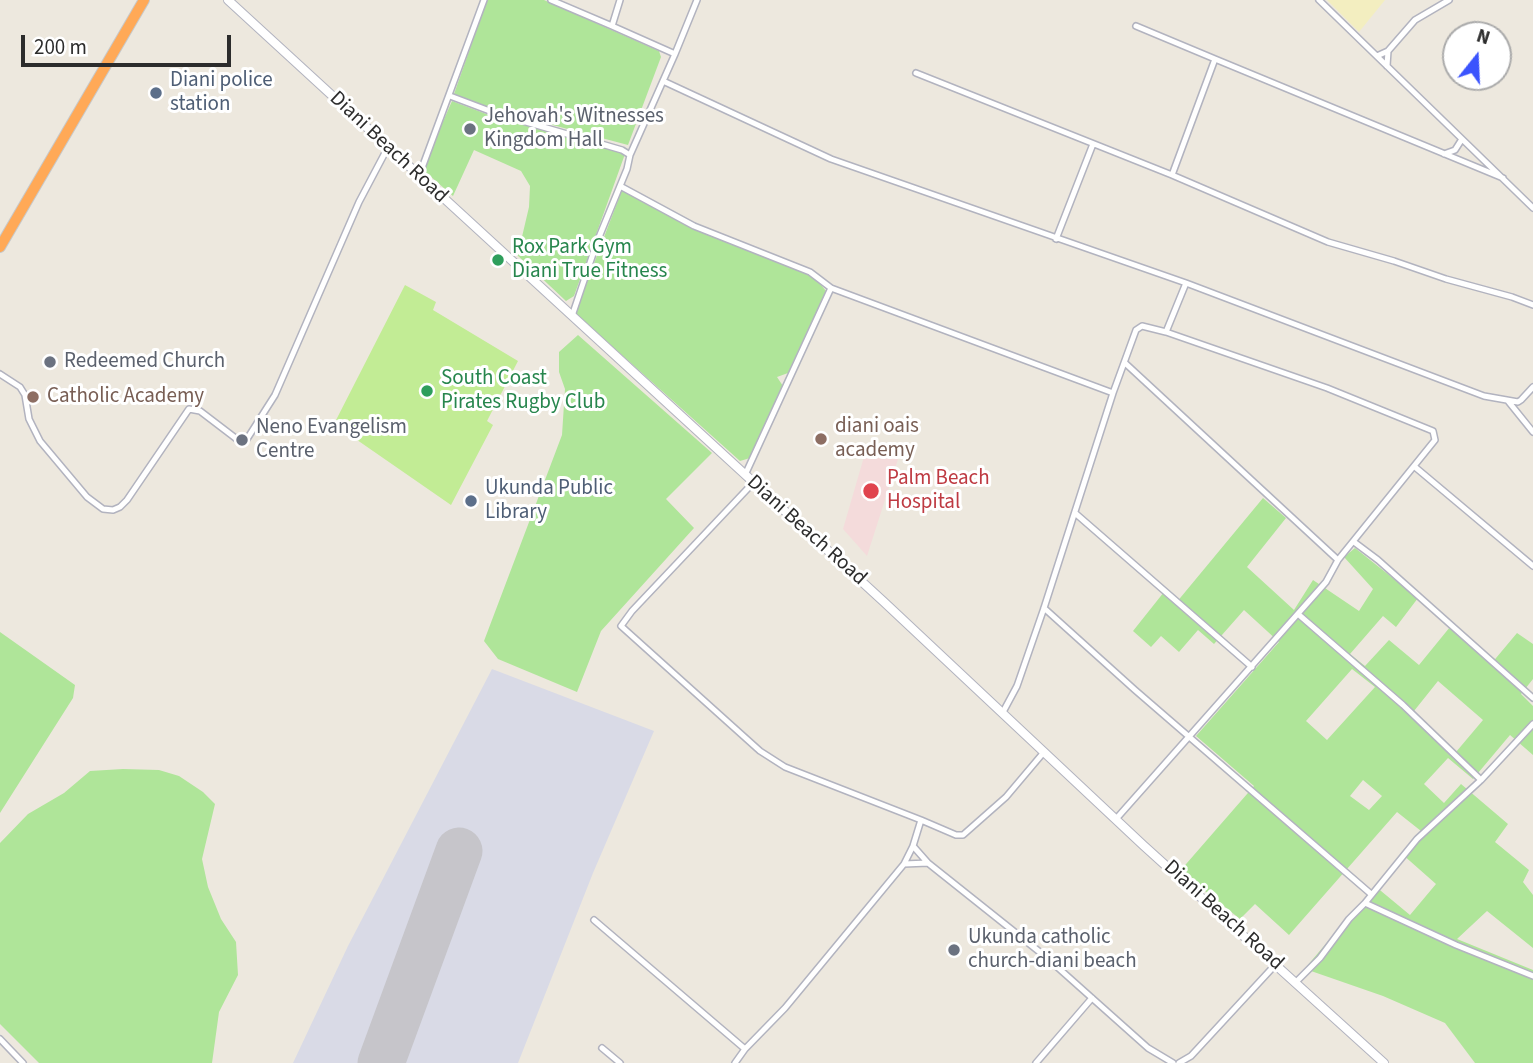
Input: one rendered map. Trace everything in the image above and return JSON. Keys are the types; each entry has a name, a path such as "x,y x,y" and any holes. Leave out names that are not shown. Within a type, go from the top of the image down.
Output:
{"highway":[{"path":"0,247 144,0"}],"main road":[{"name":"Diani Beach Road","path":"228,0 1384,1063"}],"street":[{"path":"419,176 484,0"},
{"path":"551,0 675,54"},
{"path":"612,26 620,0"},
{"path":"572,317 630,155 698,0"},
{"path":"1319,0 1533,208"},
{"path":"1377,55 1388,51 1415,20 1449,0"},
{"path":"1136,26 1503,178"},
{"path":"1387,66 1388,51"},
{"path":"1172,175 1215,59"},
{"path":"916,73 1172,175 1328,242 1533,305"},
{"path":"663,81 831,159 1185,283 1484,396 1508,401 1521,400 1533,387"},
{"path":"450,96 495,113 622,150 630,155"},
{"path":"1444,154 1455,150 1462,139"},
{"path":"1056,239 1093,144"},
{"path":"0,374 20,387 25,395 29,419 40,441 87,497 103,509 113,510 127,500 189,409 200,411 238,440 247,439 275,395 359,202 387,149"},
{"path":"620,186 694,226 810,272 831,288 1113,393"},
{"path":"1166,332 1185,283"},
{"path":"745,475 831,288"},
{"path":"1003,712 1017,686 1113,393 1139,326 1166,332 1327,388 1433,431 1435,440 1338,560 1326,582 1116,819"},
{"path":"1125,363 1338,560"},
{"path":"1508,401 1533,432"},
{"path":"1415,467 1533,566"},
{"path":"753,483 621,626 760,751 785,767 956,835 963,835 1006,797 1044,752"},
{"path":"1075,513 1252,667"},
{"path":"1354,541 1533,698"},
{"path":"1044,608 1371,894"},
{"path":"1298,614 1403,705 1481,780"},
{"path":"1296,982 1320,958 1349,919 1366,903 1417,839 1481,780 1533,724"},
{"path":"735,1063 745,1049 785,1009 904,864 913,846 920,820"},
{"path":"913,846 928,863 1046,957 1148,1048 1173,1063"},
{"path":"904,864 928,863"},
{"path":"1366,903 1456,945 1533,976"},
{"path":"594,920 745,1049"},
{"path":"1179,1063 1191,1056 1276,964"},
{"path":"1036,1063 1092,998"},
{"path":"0,1039 23,1063"},
{"path":"602,1048 620,1063"}],"shaded area":[{"name":"Palm Beach Hospital","path":"868,443 900,453 867,556 843,529"},
{"path":"492,669 654,731 593,873 518,1063 293,1063 348,946"}],"green space":[{"path":"487,0 544,0 659,51 661,57 628,145 496,110 454,94"},
{"path":"452,101 489,115 625,154 574,296 566,301 516,254 529,207 530,186 521,171 474,150 453,196 422,169"},
{"path":"622,190 693,229 705,231 812,274 826,291 788,373 777,377 783,386 750,458 740,461 575,313"},
{"name":"South Coast Pirates Rugby Club","path":"405,285 436,302 433,310 518,361 487,421 493,425 451,505 334,424"},
{"path":"578,335 712,453 666,499 694,528 601,631 577,692 498,659 484,641 562,435 565,389 559,372 559,352"},
{"path":"1263,498 1286,518 1247,567 1294,610 1313,580 1359,611 1373,589 1344,557 1355,548 1418,598 1396,627 1383,616 1350,654 1365,666 1389,640 1419,665 1450,627 1491,664 1517,633 1533,644 1533,679 1521,694 1533,706 1533,755 1510,735 1473,779 1448,758 1424,784 1444,803 1461,784 1508,824 1495,842 1529,870 1523,882 1533,895 1533,948 1487,911 1457,939 1533,970 1533,1063 1475,1063 1445,1023 1383,996 1311,971 1307,966 1375,886 1410,915 1436,884 1402,854 1421,831 1397,812 1289,935 1255,904 1240,919 1180,871 1254,786 1196,736 1279,642 1244,610 1214,644 1198,630 1179,652 1161,636 1151,647 1133,631 1164,592 1176,603","holes":["1352,669 1375,687 1327,740 1306,721","1438,681 1483,720 1456,752 1414,711","1363,780 1382,796 1369,810 1350,796"]},
{"path":"0,632 75,685 73,698 0,813"},
{"path":"159,770 179,776 203,792 215,804 202,859 208,887 221,919 236,942 238,975 219,1012 212,1063 39,1063 0,1024 0,843 28,814 64,793 90,771"}],"sand":[{"path":"1327,0 1385,0 1359,32"}],"runway":[{"path":"381,1063 459,851"}],"place":[{"name":"Diani police station","path":"156,93"},
{"name":"Jehovah's Witnesses Kingdom Hall","path":"470,129"},
{"name":"Rox Park Gym Diani True Fitness","path":"498,260"},
{"name":"Redeemed Church","path":"50,362"},
{"name":"South Coast Pirates Rugby Club","path":"427,391"},
{"name":"Catholic Academy","path":"33,397"},
{"name":"diani oais academy","path":"821,439"},
{"name":"Neno Evangelism Centre","path":"242,440"},
{"name":"Palm Beach Hospital","path":"871,491"},
{"name":"Ukunda Public Library","path":"471,501"},
{"name":"Ukunda catholic church-diani beach","path":"954,950"}]}
